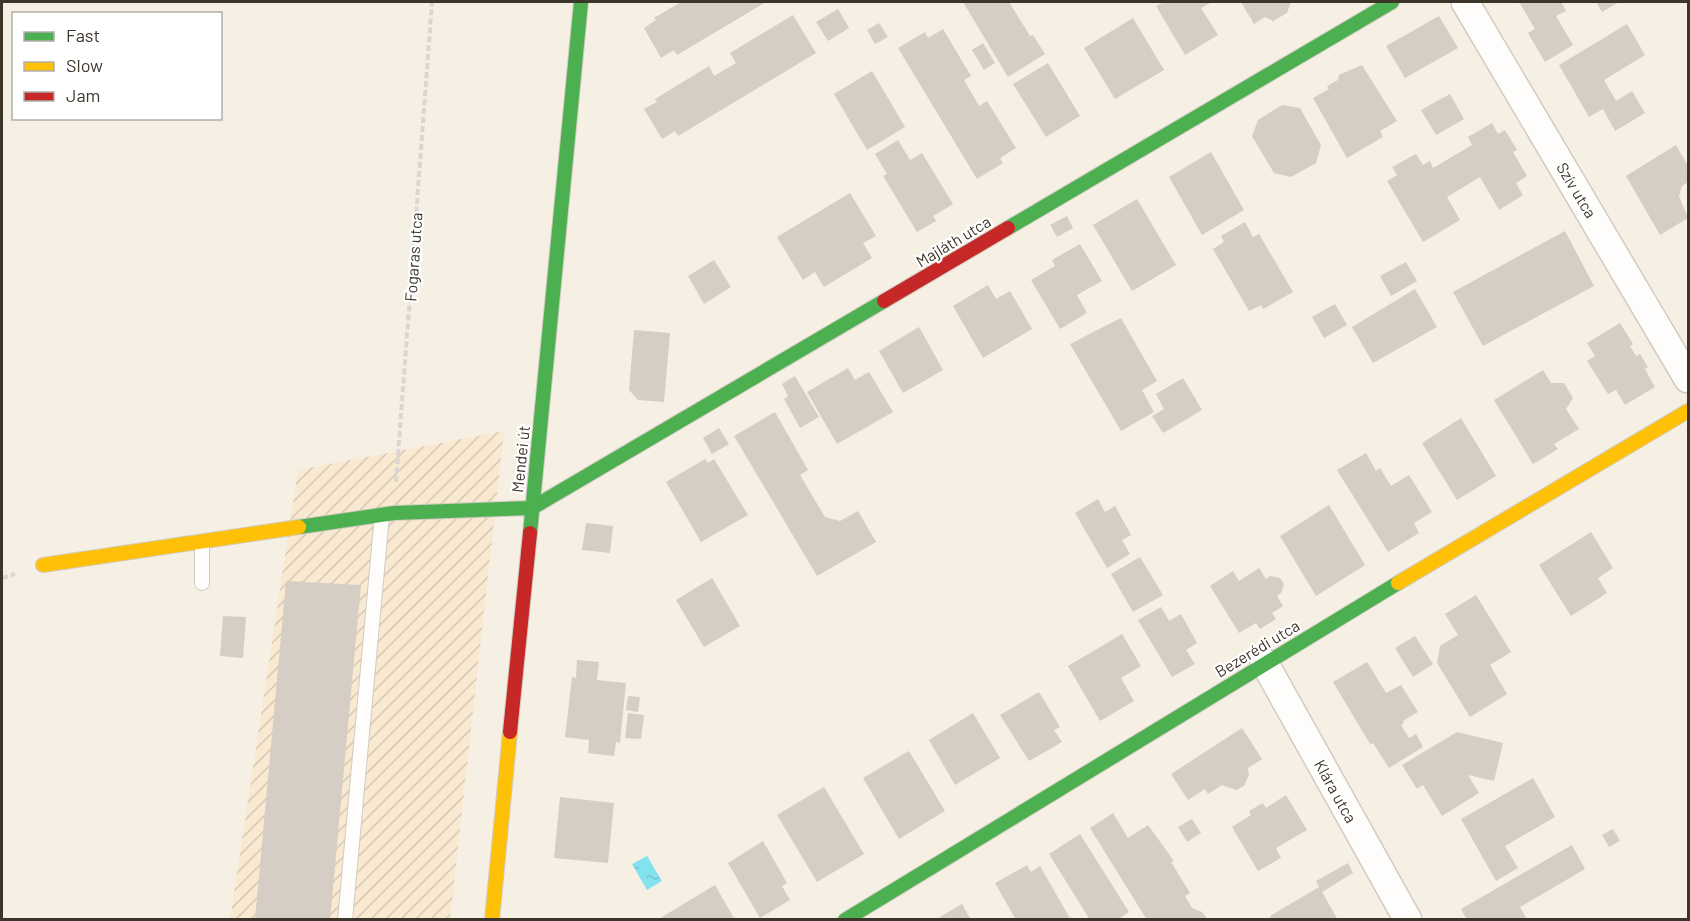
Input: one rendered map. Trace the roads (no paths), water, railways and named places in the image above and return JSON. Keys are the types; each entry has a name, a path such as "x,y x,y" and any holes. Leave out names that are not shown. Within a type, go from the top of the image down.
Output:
{"street":[{"name":"Mendei út","path":"492,920 581,2"},
{"name":"Majláth utca","path":"532,508 1392,2"},
{"name":"Szív utca","path":"1465,2 1689,379"},
{"name":"Bezerédi utca","path":"845,920 1264,662 1689,411"},
{"path":"43,565 388,514 532,508"},
{"name":"Klára utca","path":"1264,662 1408,920"}],"lane":[{"path":"345,920 388,514"},
{"path":"202,543 202,583"}],"water":[{"path":"647,856 662,881 647,890 632,864"}]}
